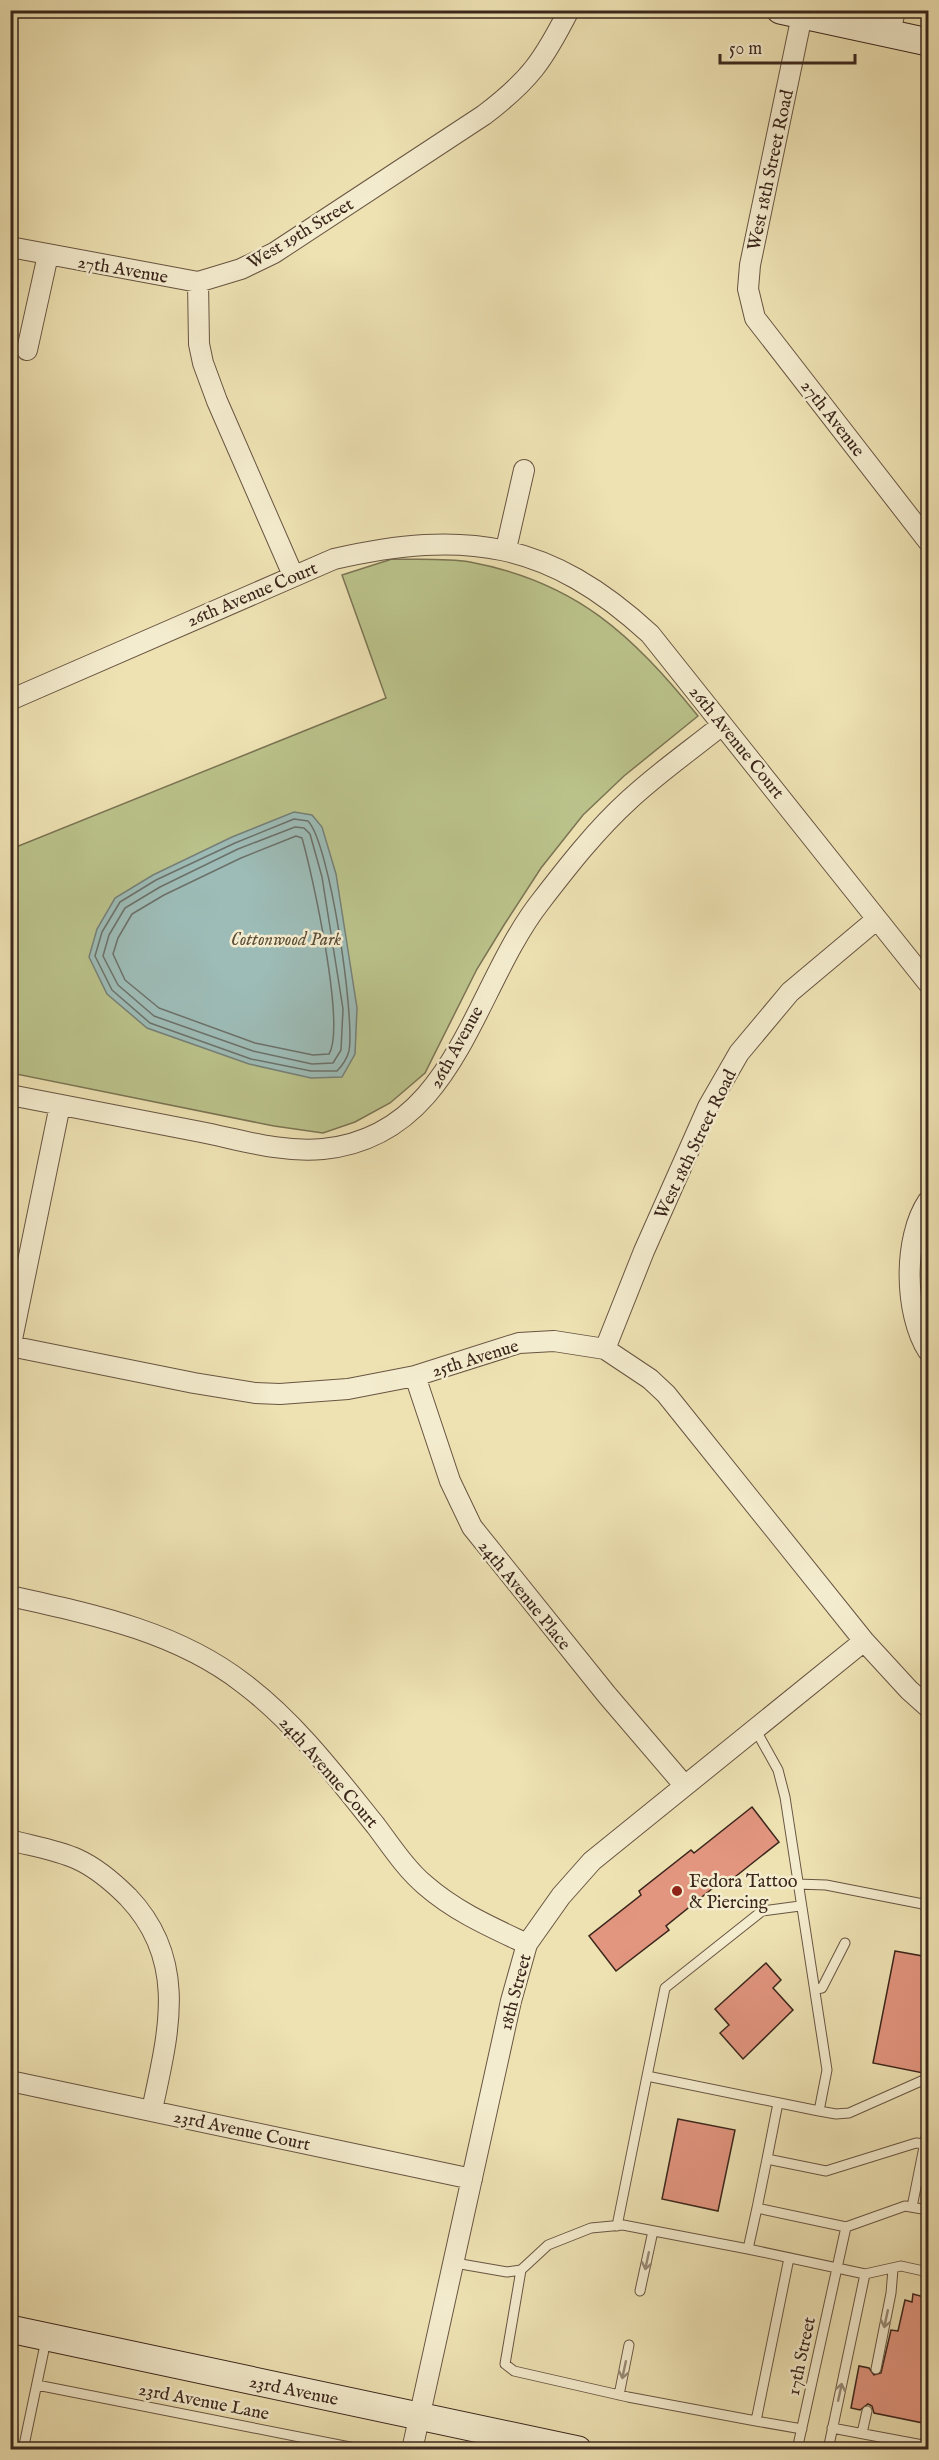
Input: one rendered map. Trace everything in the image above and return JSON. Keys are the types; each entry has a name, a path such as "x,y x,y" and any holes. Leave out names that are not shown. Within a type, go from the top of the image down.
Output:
{"main road":[{"path":"791,13 893,22 928,42"},
{"name":"23rd Avenue","path":"10,2329 578,2450"}],"street":[{"name":"West 19th Street","path":"198,282 241,269 274,253 484,115 515,91 544,58 569,10"},
{"name":"West 18th Street Road","path":"748,289 791,13"},
{"name":"27th Avenue","path":"10,247 198,282"},
{"path":"27,350 48,255"},
{"path":"198,282 199,344 203,363 217,401 293,575"},
{"name":"27th Avenue","path":"748,289 755,318 928,541"},
{"path":"506,549 524,470"},
{"name":"26th Avenue Court","path":"10,700 334,559 387,547 441,543 506,549 560,569 617,603 650,634 928,983"},
{"name":"26th Avenue","path":"10,1095 293,1150 348,1145 370,1137 411,1112 429,1095 448,1068 505,955 539,903 581,851 628,800 722,725"},
{"name":"West 18th Street Road","path":"605,1349 644,1251 708,1107 740,1053 790,992 877,919"},
{"path":"11,1347 60,1105"},
{"path":"928,1201 922,1211 916,1232 910,1278 917,1329 928,1351"},
{"name":"25th Avenue","path":"11,1347 255,1393 348,1389 415,1376 467,1357 519,1343 554,1341 605,1349 650,1379 666,1394 864,1641 928,1707"},
{"name":"24th Avenue Place","path":"415,1376 450,1481 485,1546 684,1785"},
{"name":"24th Avenue Court","path":"10,1596 142,1628 205,1658 242,1682 268,1704 318,1754 424,1885 462,1913 527,1944"},
{"name":"18th Street","path":"412,2450 511,2001 527,1944 561,1896 592,1862 754,1727 864,1641"},
{"path":"10,1840 75,1858 113,1881 142,1912 157,1939 166,1966 170,1992 168,2035 152,2110"},
{"name":"23rd Avenue Court","path":"10,2081 472,2179"}],"lane":[{"path":"754,1727 778,1770 785,1797 827,2070 819,2111"},
{"path":"797,1884 826,1885 928,1905"},
{"path":"617,2226 665,1988 762,1911 800,1905"},
{"path":"816,1989 822,1988 845,1943"},
{"path":"647,2076 836,2114 849,2112 928,2078"},
{"path":"748,2249 778,2103"},
{"path":"912,2207 928,2127"},
{"path":"767,2159 826,2171 916,2143 925,2144"},
{"path":"757,2208 846,2227 905,2206 928,2210"},
{"path":"454,2263 507,2272 521,2270 548,2245 591,2228 617,2226 748,2249 865,2274 901,2266 928,2272"},
{"name":"17th Street","path":"797,2450 846,2227"},
{"path":"640,2291 653,2231"},
{"path":"756,2421 789,2258"},
{"path":"876,2369 891,2293 893,2269"},
{"path":"521,2270 505,2364 514,2371 619,2395 802,2430"},
{"path":"828,2450 865,2274"},
{"path":"23,2450 47,2337"},
{"path":"619,2395 629,2345"},
{"name":"23rd Avenue Lane","path":"38,2385 365,2450"},
{"path":"862,2433 867,2411"},
{"path":"832,2428 928,2446"}],"green space":[{"name":"Cottonwood Park","path":"392,559 470,562 508,571 572,598 625,637 650,661 698,716 624,776 583,815 541,868 477,969 425,1073 390,1103 355,1122 323,1133 274,1126 11,1073 11,849 386,698 342,575"}],"water":[{"path":"294,812 312,815 322,827 336,874 357,1008 355,1054 342,1077 311,1078 249,1064 147,1028 107,994 89,957 97,929 115,898 153,875 232,837"}],"building":[{"path":"752,1807 779,1842 721,1888 718,1884 666,1926 669,1930 616,1971 589,1936 641,1895 639,1891 691,1850 694,1853"},
{"path":"895,1951 928,1957 928,2054 923,2073 873,2063"},
{"path":"766,1963 781,1980 773,1988 793,2010 743,2059 720,2033 729,2025 715,2009"},
{"path":"678,2119 735,2130 718,2211 662,2199"},
{"path":"913,2294 928,2298 928,2424 874,2413 872,2406 868,2404 860,2410 851,2408 859,2366 869,2368 874,2375 881,2373 891,2330 898,2331 905,2300 912,2302"}],"place":[{"name":"Fedora Tattoo & Piercing","path":"677,1891"}]}
